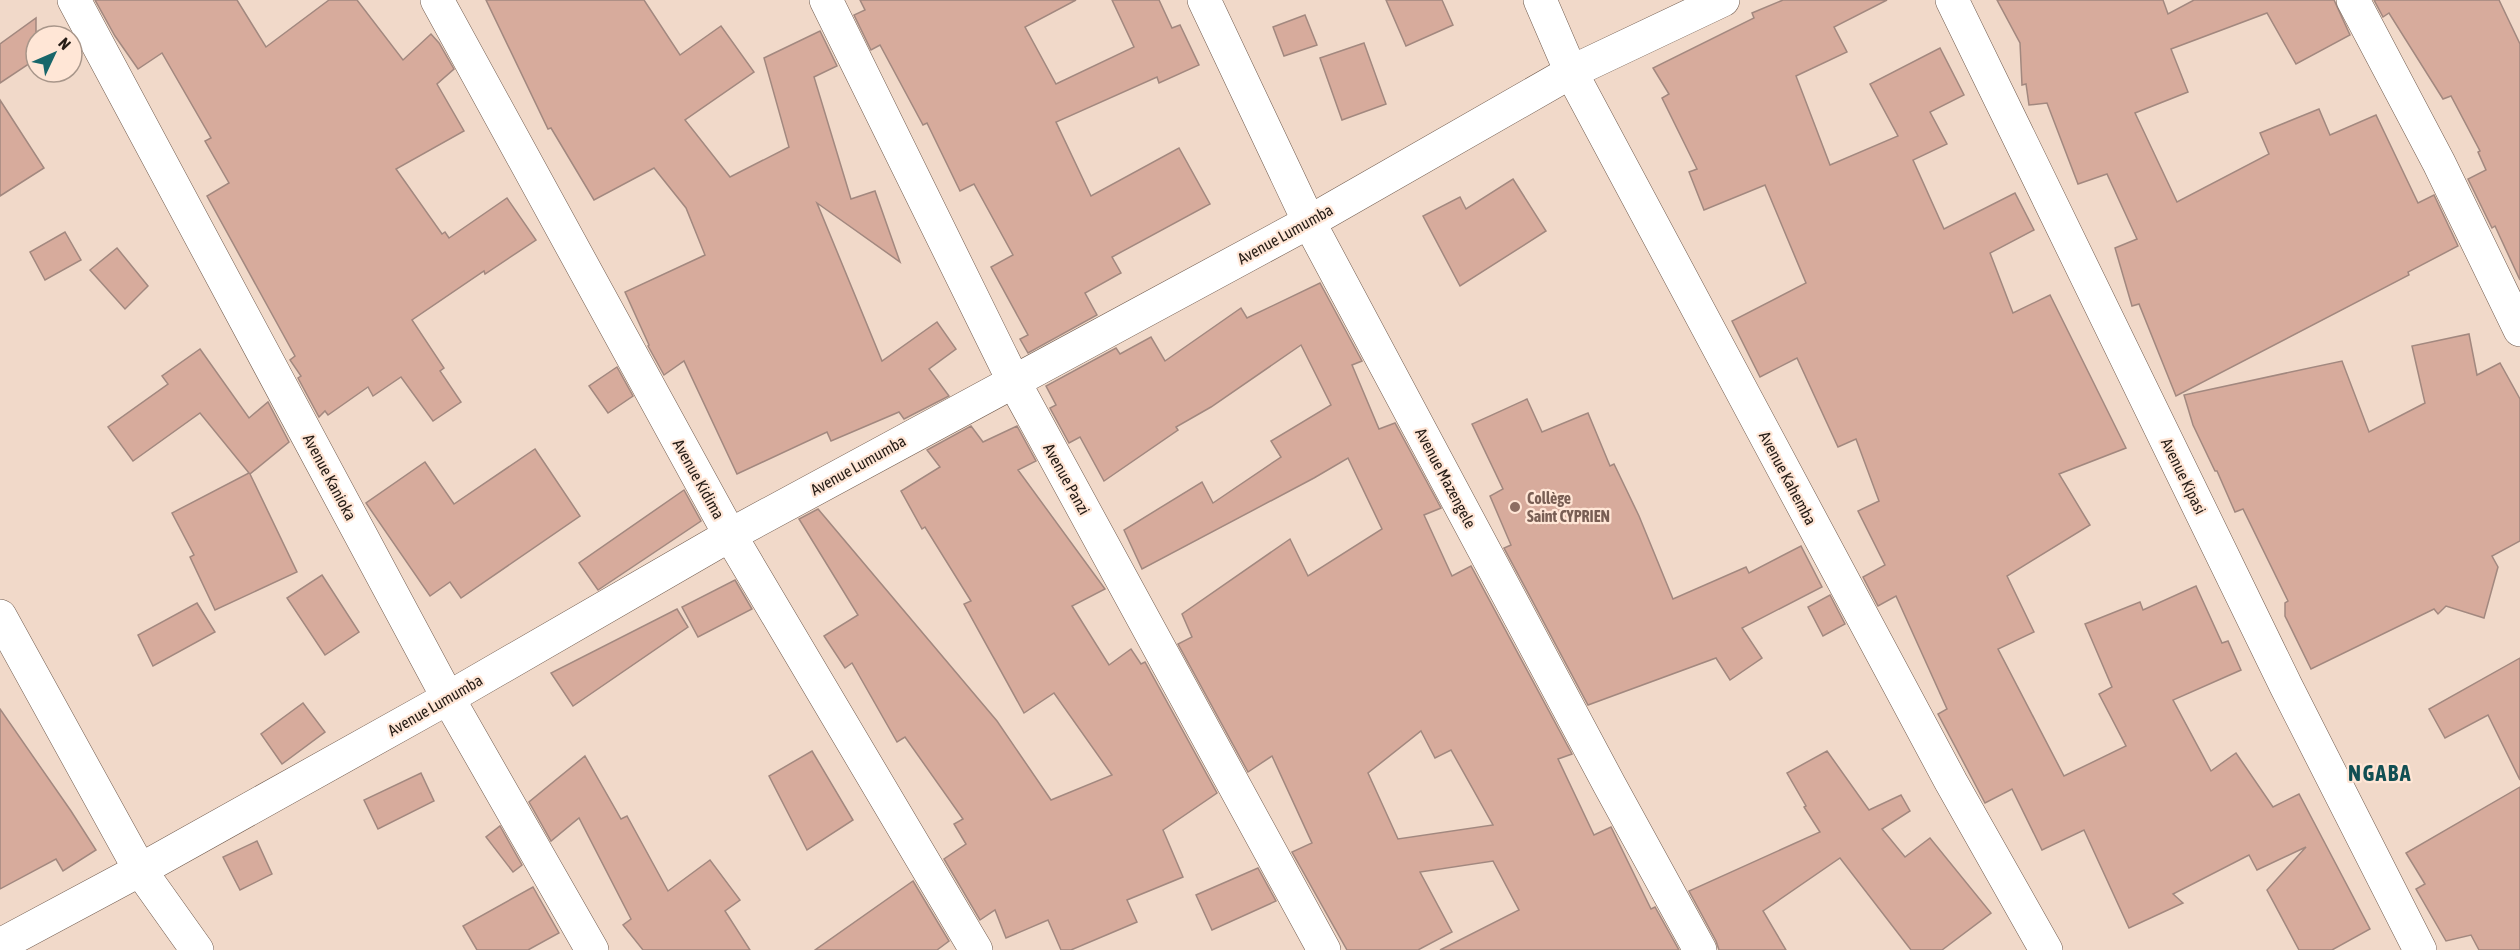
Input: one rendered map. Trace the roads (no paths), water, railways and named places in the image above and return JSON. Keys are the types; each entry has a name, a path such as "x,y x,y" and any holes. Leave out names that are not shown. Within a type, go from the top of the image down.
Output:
{"street":[{"name":"Avenue Kanioka","path":"74,0 448,698 592,950"},
{"name":"Avenue Kidima","path":"437,0 730,535 976,950"},
{"name":"Avenue Panzi","path":"826,0 1013,380 1324,950"},
{"name":"Avenue Mazengele","path":"1204,0 1310,222 1609,784 1700,950"},
{"name":"Avenue Kahemba","path":"1540,0 1570,72 1951,782 2046,950"},
{"name":"Avenue Lumumba","path":"0,945 140,870 448,698 730,535 1013,380 1310,222 1570,72 1723,0"},
{"name":"Avenue Kipasi","path":"1952,0 2286,686 2420,950"},
{"path":"2353,0 2439,162 2520,330"},
{"path":"0,616 140,870 197,950"}],"place":[{"name":"Collège Saint CYPRIEN","path":"1515,507"}],"district":[{"name":"NGABA","path":"2380,773"}]}
